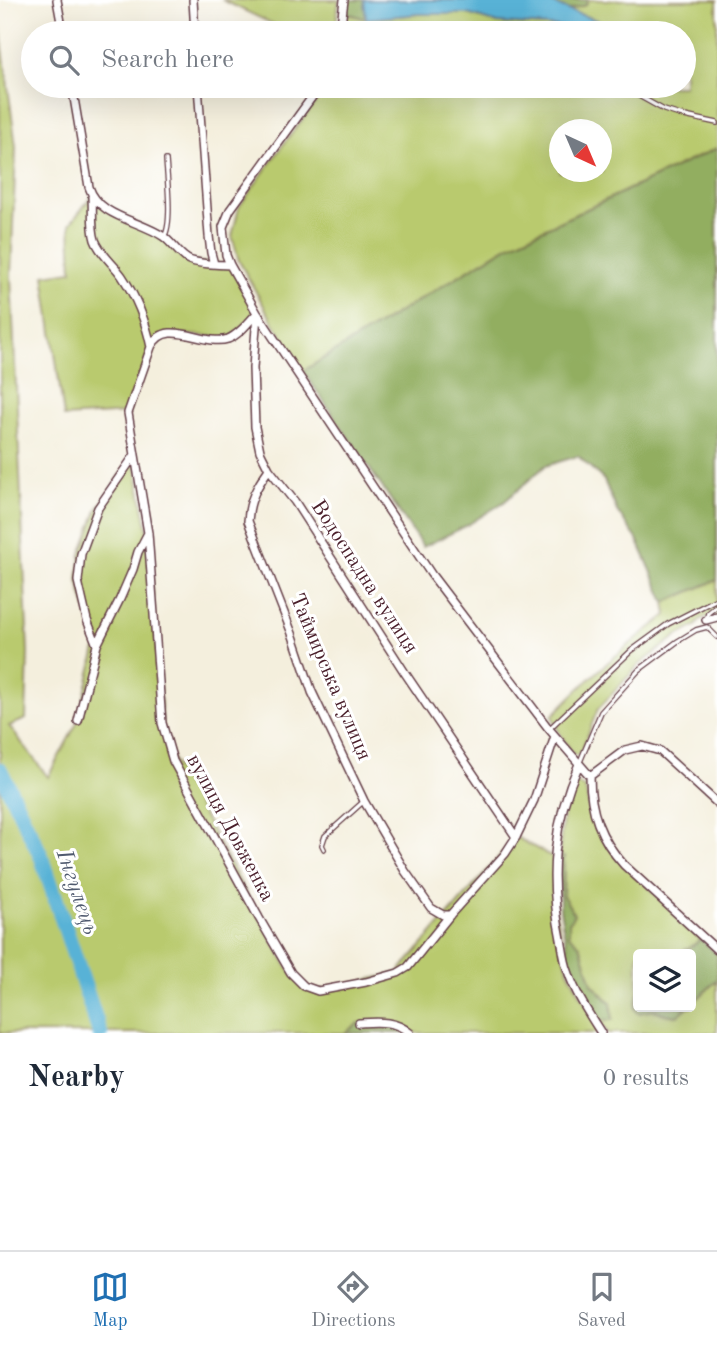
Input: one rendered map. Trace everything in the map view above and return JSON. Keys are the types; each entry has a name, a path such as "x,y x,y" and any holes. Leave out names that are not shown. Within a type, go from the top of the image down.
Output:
{"street":[{"path":"57,0 61,21"},
{"path":"193,0 194,21"},
{"path":"341,21 344,0"},
{"path":"74,98 92,196 96,241 100,250 121,274 135,300 151,346"},
{"path":"199,98 209,236 214,264"},
{"path":"311,98 230,209 223,228 230,265 257,313 431,574 549,729 590,776 593,812 614,854 717,950"},
{"path":"92,196 98,204 112,212 164,237 189,261 230,265"},
{"path":"151,346 154,339 167,333 218,341 230,338 257,313"},
{"name":"Водоспадна вулиця","path":"257,313 253,368 255,427 260,451 269,469 295,502 405,673 516,837"},
{"name":"вулиця Довженка","path":"151,346 128,413 148,533 162,723 173,761 291,973 304,986 318,991 398,973 408,967 450,915"},
{"path":"97,645 87,620 78,581 81,554 98,508 134,456"},
{"name":"Таймирська вулиця","path":"269,469 255,490 249,507 248,522 312,692 364,801 405,872 430,908 443,915 450,915"},
{"path":"78,721 97,645 148,533"},
{"path":"706,624 717,617"},
{"path":"450,915 516,837 534,800 555,736"},
{"path":"590,776 625,750 642,746 660,751 717,803"},
{"path":"579,764 561,813 554,858 555,911 568,971 584,1006 601,1033"},
{"path":"359,1023 394,1023 410,1033"}],"lane":[{"path":"642,98 680,116 717,123"},
{"path":"164,237 169,221 166,160"},
{"path":"549,729 631,651 668,624 717,599"},
{"path":"579,764 601,712 639,670 706,624 708,613 717,606"},
{"path":"706,624 717,637"},
{"path":"324,849 322,845 325,836 364,801"}],"green space":[{"path":"222,0 339,0 336,21 267,21"},
{"path":"348,0 364,0 366,19 347,13"},
{"path":"546,0 588,0 586,5 568,10"},
{"path":"588,0 717,0 717,148 508,246 303,371 239,261 232,236 239,207 319,98 696,98 696,21 599,21 568,10 586,5"},
{"path":"347,13 366,19 419,14 468,14 491,21 347,21"},
{"path":"0,26 16,147 11,276 28,652 26,719 9,726 48,777 78,721 97,645 78,581 81,554 98,508 134,456 148,533 162,723 173,761 291,973 304,986 318,991 398,973 516,837 554,858 555,911 568,971 601,1033 410,1033 360,1023 345,1033 0,1033"},
{"path":"717,148 717,580 665,602 637,539 617,511 604,480 578,456 545,466 504,502 466,526 423,547 303,371 508,246"},
{"path":"92,196 98,204 164,237 189,261 230,265 257,313 230,338 180,334 154,339 128,413 64,417 44,275 72,271 70,224"},
{"path":"717,580 717,614 701,619 696,626 677,636 638,666 598,709 582,749 578,755 574,755 552,716 607,663 667,615 665,602"},
{"path":"576,783 585,788 590,812 602,839 700,939 688,949 633,949 633,1012 660,1012 677,1016 682,1012 696,1012 696,1000 717,980 717,1033 608,1033 599,1020 612,1019 611,1003 592,984 580,945 569,936 569,923 574,914 563,896 564,857 559,857 565,809"},
{"path":"559,857 564,857 563,896 574,914 569,923 569,935 580,945 592,984 611,1003 613,1020 599,1020 571,970 560,910"},
{"path":"700,939 717,954 717,980 696,1000 696,949 688,949"},
{"path":"660,1012 682,1012 677,1016"},
{"path":"380,1022 410,1033 345,1033 359,1023"}],"water":[{"path":"364,0 546,0 599,21 491,21 468,14 419,14 366,19"}],"waterway":[{"name":"Інгулець","path":"0,770 42,858 100,1033"}]}
